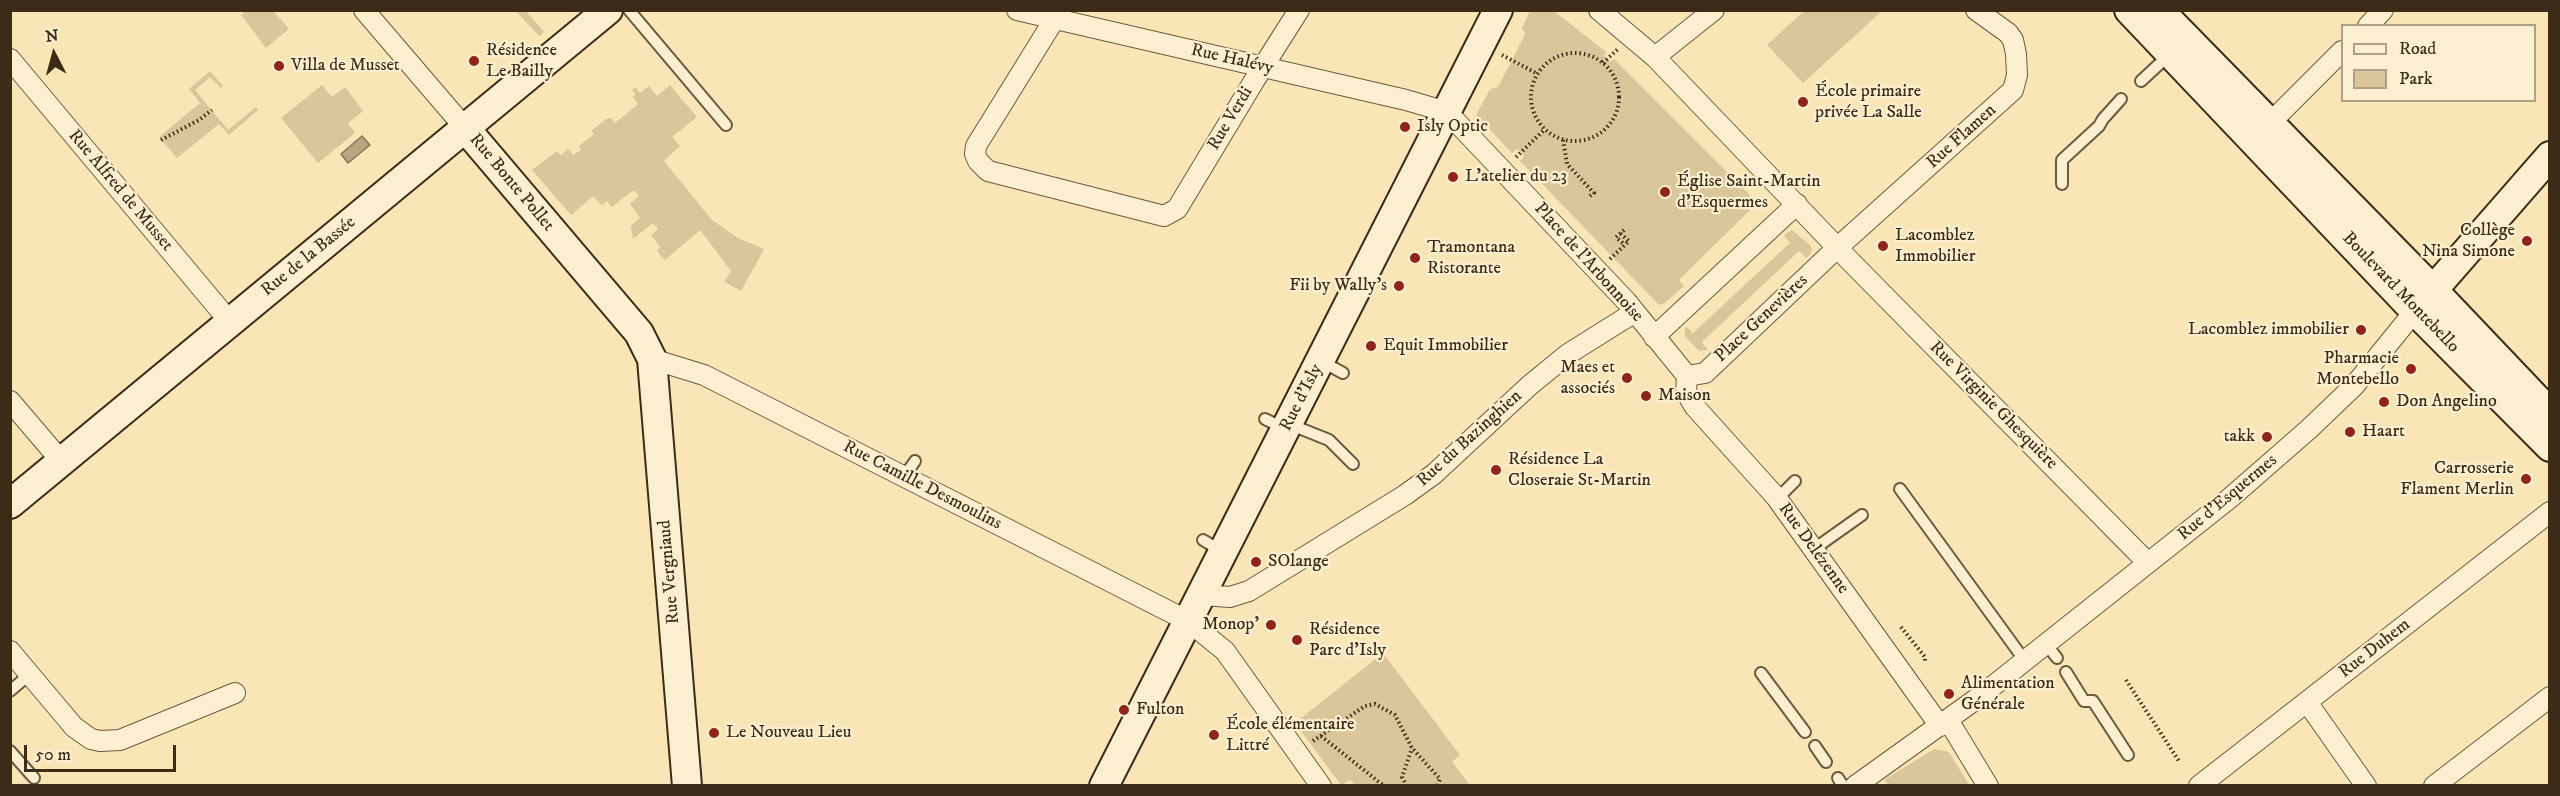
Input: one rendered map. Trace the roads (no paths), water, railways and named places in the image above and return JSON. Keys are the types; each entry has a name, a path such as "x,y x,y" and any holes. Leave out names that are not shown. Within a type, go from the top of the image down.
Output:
{"street":[{"name":"Rue Bonte Pollet","path":"364,10 639,333 652,359"},
{"name":"Rue de la Bassée","path":"10,504 608,10"},
{"name":"Rue Halévy","path":"1017,10 1412,101 1447,112"},
{"name":"Rue Verdi","path":"1054,20 976,146 975,154 978,161 988,171 1164,216 1177,209 1299,10"},
{"name":"Rue d'Isly","path":"1104,786 1202,595 1213,546 1280,424 1332,367 1447,112 1498,10"},
{"path":"1599,10 1655,57 1837,248"},
{"path":"1655,57 1714,10"},
{"name":"Boulevard Montebello","path":"2129,10 2171,53 2261,132"},
{"name":"Boulevard Montebello","path":"2158,10 2261,132 2424,300 2550,447"},
{"path":"2370,24 2383,10"},
{"name":"Rue Flamen","path":"1837,248 2013,90 2017,75 2013,40 1977,11"},
{"path":"2261,132 2341,53"},
{"name":"Rue Alfred de Musset","path":"10,59 230,322"},
{"name":"Place de l'Arbonnoise","path":"1447,112 1635,312 1654,338"},
{"name":"Rue d'Esquermes","path":"1845,783 1944,723 2025,661 2051,651 2148,563 2230,498 2309,429 2354,386 2424,300 2550,156"},
{"path":"1687,376 1654,338 1797,204"},
{"name":"Place Genevières","path":"1687,376 1705,373 1837,248"},
{"name":"Rue Virginie Ghesquière","path":"1837,248 2148,563"},
{"name":"Boulevard Montebello","path":"2424,300 2550,413"},
{"name":"Rue du Bazinghien","path":"1202,595 1218,597 1249,591 1405,495 1434,474 1561,360 1635,312"},
{"name":"Rue Camille Desmoulins","path":"652,359 704,375 910,469 1188,621 1225,651 1322,786"},
{"name":"Rue Vergniaud","path":"652,359 687,786"},
{"name":"Rue Delézenne","path":"1687,376 1686,392 1695,407 1777,499 1989,786"},
{"path":"10,401 62,462"},
{"name":"Rue Duhem","path":"2202,785 2550,512"},
{"path":"10,651 74,727 91,739 100,741 120,740 235,693"},
{"path":"2434,786 2550,697"},
{"path":"2307,702 2366,786"}],"lane":[{"path":"629,10 726,125"},
{"path":"2141,81 2171,53"},
{"path":"2061,184 2062,160 2099,126 2121,99"},
{"path":"1280,424 1329,440 1353,464"},
{"path":"1777,499 1794,482"},
{"path":"1899,489 2025,661"},
{"path":"1814,549 1862,515"},
{"path":"2066,672 2084,701 2093,701 2128,755"},
{"path":"1761,673 1805,732"},
{"path":"10,691 30,674"},
{"path":"1815,746 1826,762"},
{"path":"10,751 34,778"}],"place":[{"name":"Résidence Le Bailly","path":"474,61"},
{"name":"Villa de Musset","path":"279,66"},
{"name":"École primaire privée La Salle","path":"1803,102"},
{"name":"Isly Optic","path":"1405,127"},
{"name":"L'atelier du 23","path":"1453,177"},
{"name":"Église Saint-Martin d'Esquermes","path":"1665,192"},
{"name":"Collège Nina Simone","path":"2527,241"},
{"name":"Lacomblez Immobilier","path":"1883,246"},
{"name":"Tramontana Ristorante","path":"1415,258"},
{"name":"Fii by Wally's","path":"1399,286"},
{"name":"Lacomblez immobilier","path":"2361,330"},
{"name":"Equit Immobilier","path":"1371,346"},
{"name":"Pharmacie Montebello","path":"2411,369"},
{"name":"Maes et associés","path":"1627,378"},
{"name":"Maison","path":"1646,396"},
{"name":"Don Angelino","path":"2384,402"},
{"name":"Haart","path":"2350,432"},
{"name":"takk","path":"2267,437"},
{"name":"Résidence La Closeraie St-Martin","path":"1496,470"},
{"name":"Carrosserie Flament Merlin","path":"2526,479"},
{"name":"SOlange","path":"1256,562"},
{"name":"Monop'","path":"1271,625"},
{"name":"Résidence Parc d'Isly","path":"1297,640"},
{"name":"Alimentation Générale","path":"1949,694"},
{"name":"Fulton","path":"1124,710"},
{"name":"Le Nouveau Lieu","path":"714,733"},
{"name":"École élémentaire Littré","path":"1214,735"}]}
